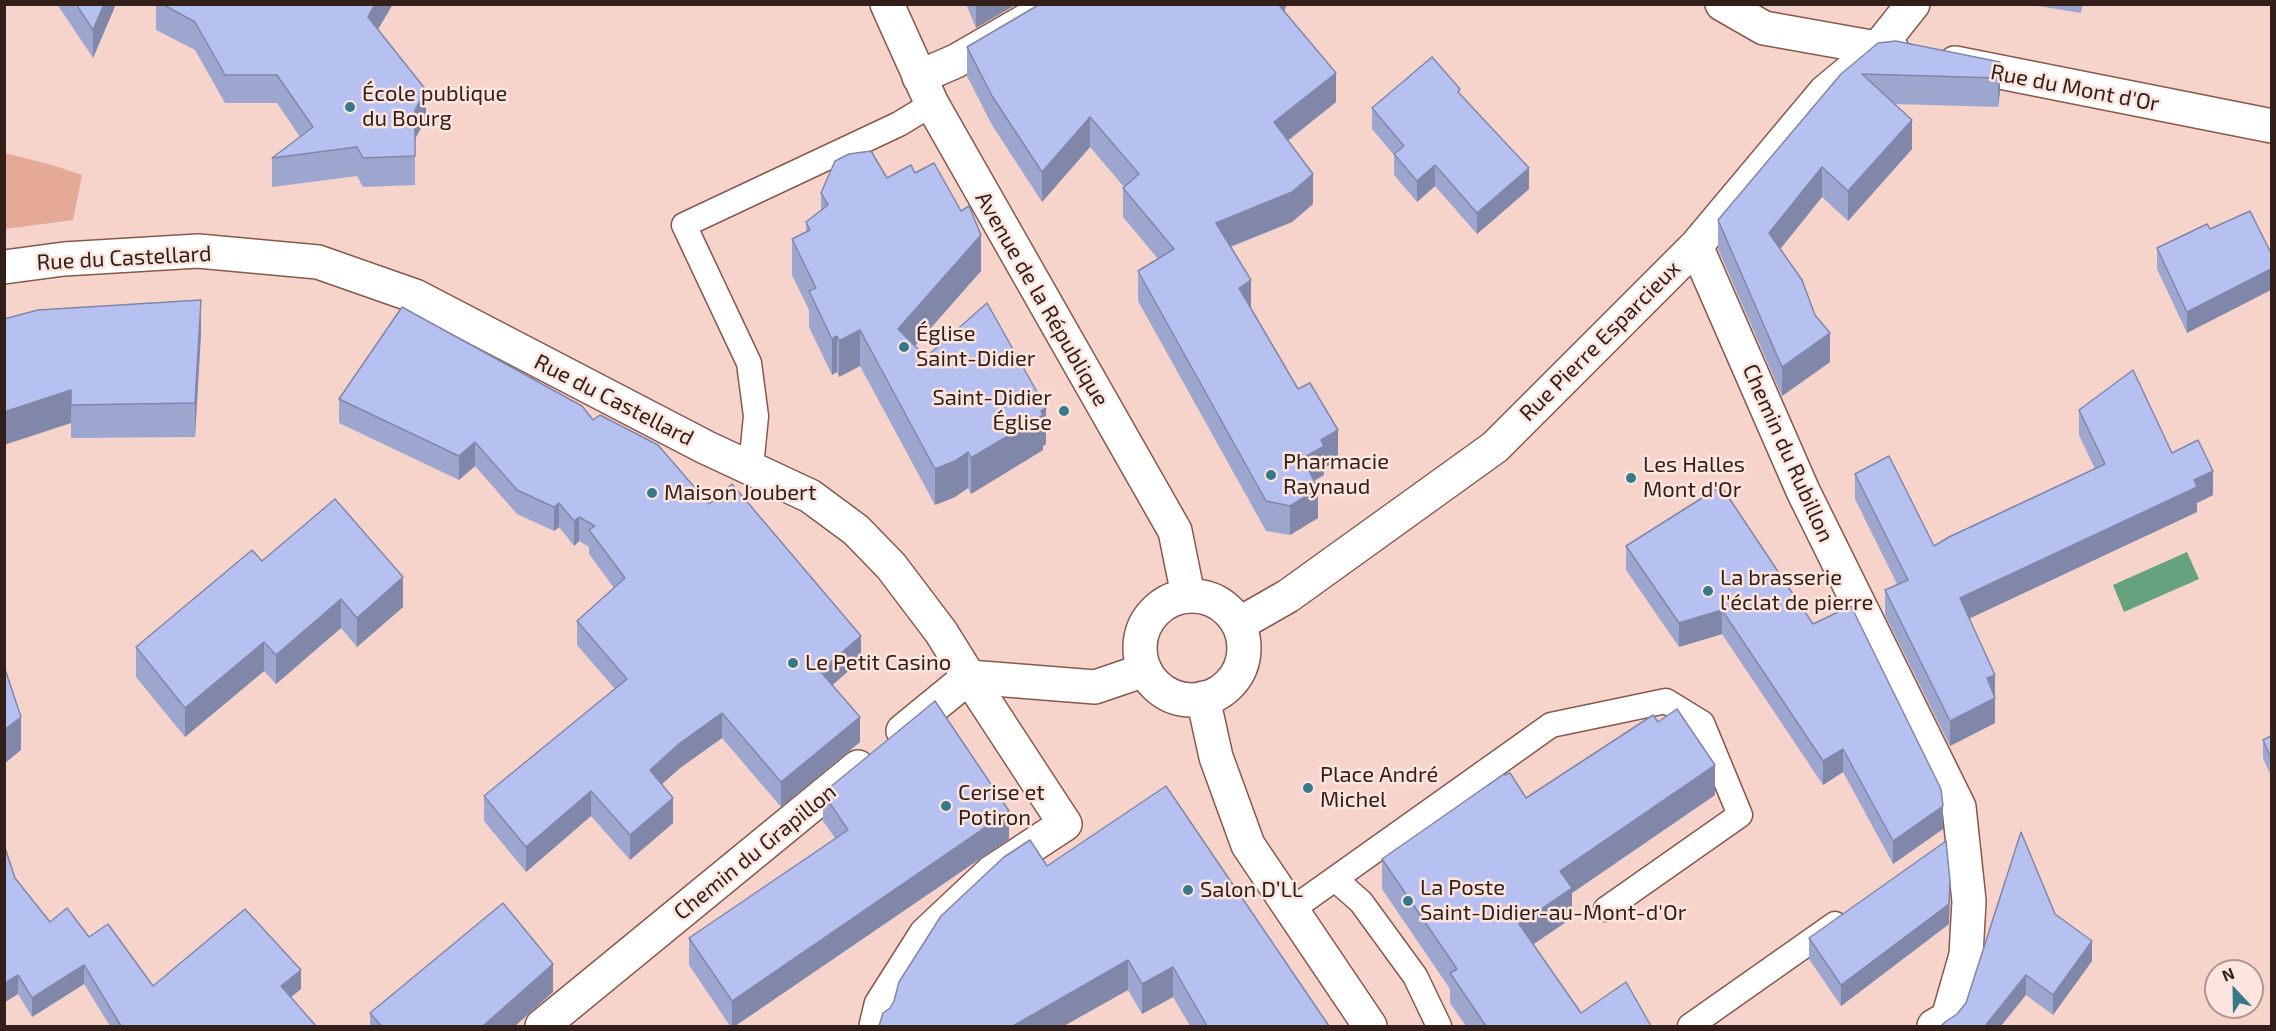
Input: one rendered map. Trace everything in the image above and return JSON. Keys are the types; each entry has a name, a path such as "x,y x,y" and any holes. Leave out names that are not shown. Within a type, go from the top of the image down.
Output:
{"street":[{"name":"Avenue de la République","path":"887,4 925,91 1175,531 1188,595"},
{"path":"925,91 956,61 1055,4"},
{"name":"Rue du Mont d'Or","path":"1722,4 1764,28 1878,48 2271,126"},
{"name":"Rue Pierre Esparcieux","path":"1239,624 1288,596 1495,447 1696,246 1826,92 1878,48 1913,4"},
{"name":"Chemin du Rubillon","path":"1696,246 1803,490 1959,807 1952,840 1969,901 1966,955 1948,1018 1934,1026"},
{"name":"Rue du Castellard","path":"4,267 64,259 198,251 318,262 415,297 705,447 810,496 856,530 891,566 941,632 1065,824 992,872 926,934 881,1005 876,1026"},
{"path":"1188,595 1208,598 1226,608 1239,624 1244,639 1244,655 1239,670 1230,683 1218,693 1203,698 1186,699 1169,694 1155,684 1145,670 1140,654 1141,638 1147,621 1158,608 1172,600 1188,595"},
{"path":"969,677 1095,687 1145,670"},
{"name":"Chemin du Grapillon","path":"542,1026 969,677"},
{"path":"1203,698 1216,758 1248,845 1370,1026"}],"lane":[{"path":"751,467 756,416 749,363 684,225 899,124 925,91"},
{"path":"1291,910 1551,725 1666,701 1702,723 1740,815 1606,909"},
{"path":"1335,879 1361,902 1415,976 1439,1026"},
{"path":"1690,1026 1855,909"}],"shaded area":[{"path":"5,153 82,175 73,220 5,229"},
{"path":"2187,552 2199,579 2124,612 2113,585"}],"building":[{"path":"76,4 104,4 93,30"},
{"path":"162,4 375,4 368,17 426,90 415,110 415,156 363,158 357,147 272,158 313,127 277,75 225,75 195,22"},
{"path":"1040,4 1278,4 1336,73 1274,122 1313,174 1292,192 1216,223 1251,280 1239,288 1298,389 1310,383 1338,430 1321,440 1324,446 1303,458 1318,489 1290,506 1266,501 1138,271 1174,249 1123,188 1139,174 1090,117 1042,172 992,96 967,47"},
{"path":"1896,41 2000,62 1998,78 1862,74 1912,120 1848,191 1822,167 1769,233 1802,280 1815,315 1830,333 1782,367 1718,220 1841,74 1878,43"},
{"path":"1432,57 1460,89 1458,92 1529,168 1477,213 1435,165 1417,181 1394,154 1404,146 1372,108"},
{"name":"Église Saint-Didier","path":"871,151 887,178 911,165 915,173 934,163 961,211 969,206 981,235 898,329 926,357 987,303 1046,408 1041,411 1043,415 971,458 968,452 955,461 935,469 860,330 839,341 837,336 832,339 809,291 816,288 792,239 810,230 806,222 828,205 821,193 835,161 849,154"},
{"path":"2250,211 2271,253 2271,269 2187,312 2157,248 2207,224 2210,229"},
{"path":"201,300 195,403 71,405 71,390 4,412 4,319 38,310"},
{"path":"402,307 582,406 593,420 600,415 658,445 709,504 732,484 861,636 820,671 860,717 781,782 722,713 680,743 650,770 673,798 630,835 591,791 526,847 484,796 627,679 577,621 625,578 589,530 595,526 579,517 574,521 559,503 554,507 517,490 475,442 459,456 339,399"},
{"path":"2133,370 2172,453 2198,440 2213,471 2194,480 2197,487 1960,598 1995,675 1987,678 1995,698 1950,721 1885,590 1908,580 1855,474 1889,456 1934,546 2105,464 2079,410"},
{"path":"1721,486 1813,624 1851,606 1941,789 1943,806 1893,841 1843,749 1823,761 1722,610 1679,623 1626,546"},
{"path":"335,499 403,577 357,618 341,599 276,655 264,642 185,708 136,647 252,550 262,561"},
{"path":"4,666 21,717 4,730"},
{"path":"935,701 1009,811 732,1001 689,938 848,830 823,793"},
{"path":"1677,709 1715,765 1560,871 1572,888 1519,924 1581,1013 1626,982 1651,1026 1486,1026 1450,973 1457,969 1382,859 1504,774 1510,773 1526,798 1653,715 1658,722"},
{"path":"2271,736 2271,758 2263,740"},
{"path":"1166,786 1329,1026 1207,1026 1173,967 1142,984 1128,960 1013,1026 879,1026 883,1013 894,1001 899,982 941,916 1004,857 1030,840 1047,866"},
{"path":"2021,832 2055,914 2092,941 2053,995 2026,975 1985,1026 1941,1026 1957,1014 1966,1003"},
{"path":"1946,841 1950,881 1949,904 1841,985 1809,938"},
{"path":"4,845 15,878 50,922 67,908 89,937 108,924 153,986 245,909 301,970 281,986 316,1026 121,1026 84,965 32,998 18,975 5,983"},
{"path":"503,903 553,964 483,1026 381,1026 370,1013"}],"place":[{"name":"École publique du Bourg","path":"350,107"},
{"name":"Église Saint-Didier","path":"904,347"},
{"name":"Saint-Didier Église","path":"1064,411"},
{"name":"Pharmacie Raynaud","path":"1271,475"},
{"name":"Les Halles Mont d'Or","path":"1631,478"},
{"name":"Maison Joubert","path":"652,493"},
{"name":"La brasserie l'éclat de pierre","path":"1708,591"},
{"name":"Le Petit Casino","path":"793,663"},
{"name":"Place André Michel","path":"1308,788"},
{"name":"Cerise et Potiron","path":"946,806"},
{"name":"Salon D’LL","path":"1188,890"},
{"name":"La Poste Saint-Didier-au-Mont-d'Or","path":"1408,901"}]}
